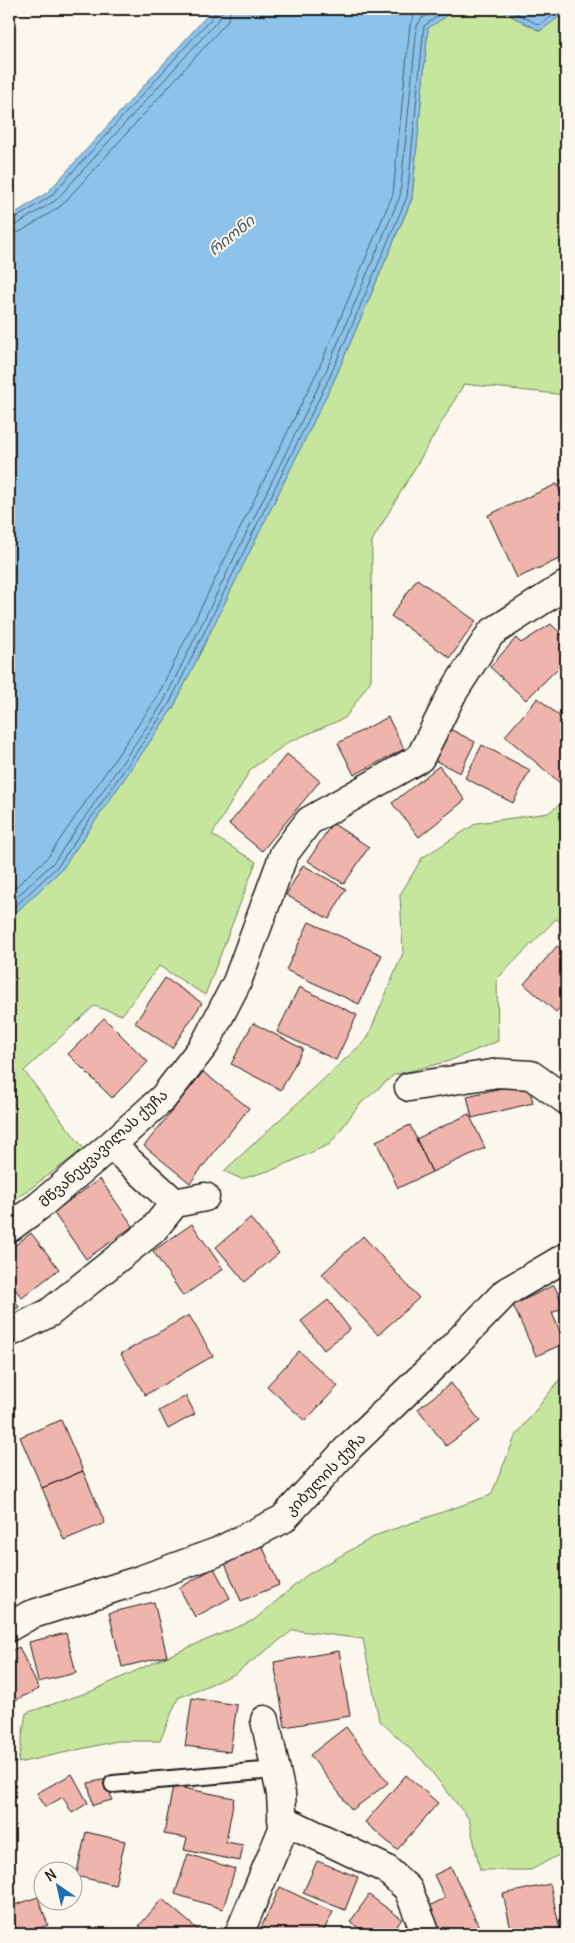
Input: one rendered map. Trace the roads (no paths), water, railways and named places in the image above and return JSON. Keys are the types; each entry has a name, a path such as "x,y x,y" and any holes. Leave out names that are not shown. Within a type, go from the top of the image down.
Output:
{"street":[{"name":"მწვანეყვავილას ქუჩა","path":"9,1228 39,1206 111,1145 162,1098 205,1044 237,982 284,854 309,821 420,758 452,694 491,632 566,585"},
{"path":"410,1087 498,1073 531,1075 566,1100"},
{"path":"111,1145 175,1202"},
{"path":"9,1333 49,1314 153,1230 175,1202 205,1197"},
{"name":"კიბულის ქუჩა","path":"9,1627 30,1616 144,1579 217,1552 283,1519 350,1446 453,1347 506,1292 566,1257"},
{"path":"239,1934 283,1829 281,1794 274,1770 265,1720"},
{"path":"282,1819 386,1869 408,1889 426,1934"}],"lane":[{"path":"113,1784 274,1770"}],"water":[{"name":"რიონი","path":"213,9 458,9 428,28 412,198 336,376 173,708 62,869 9,919 9,217 48,192"},
{"path":"498,9 566,9 566,12 540,31"}]}
